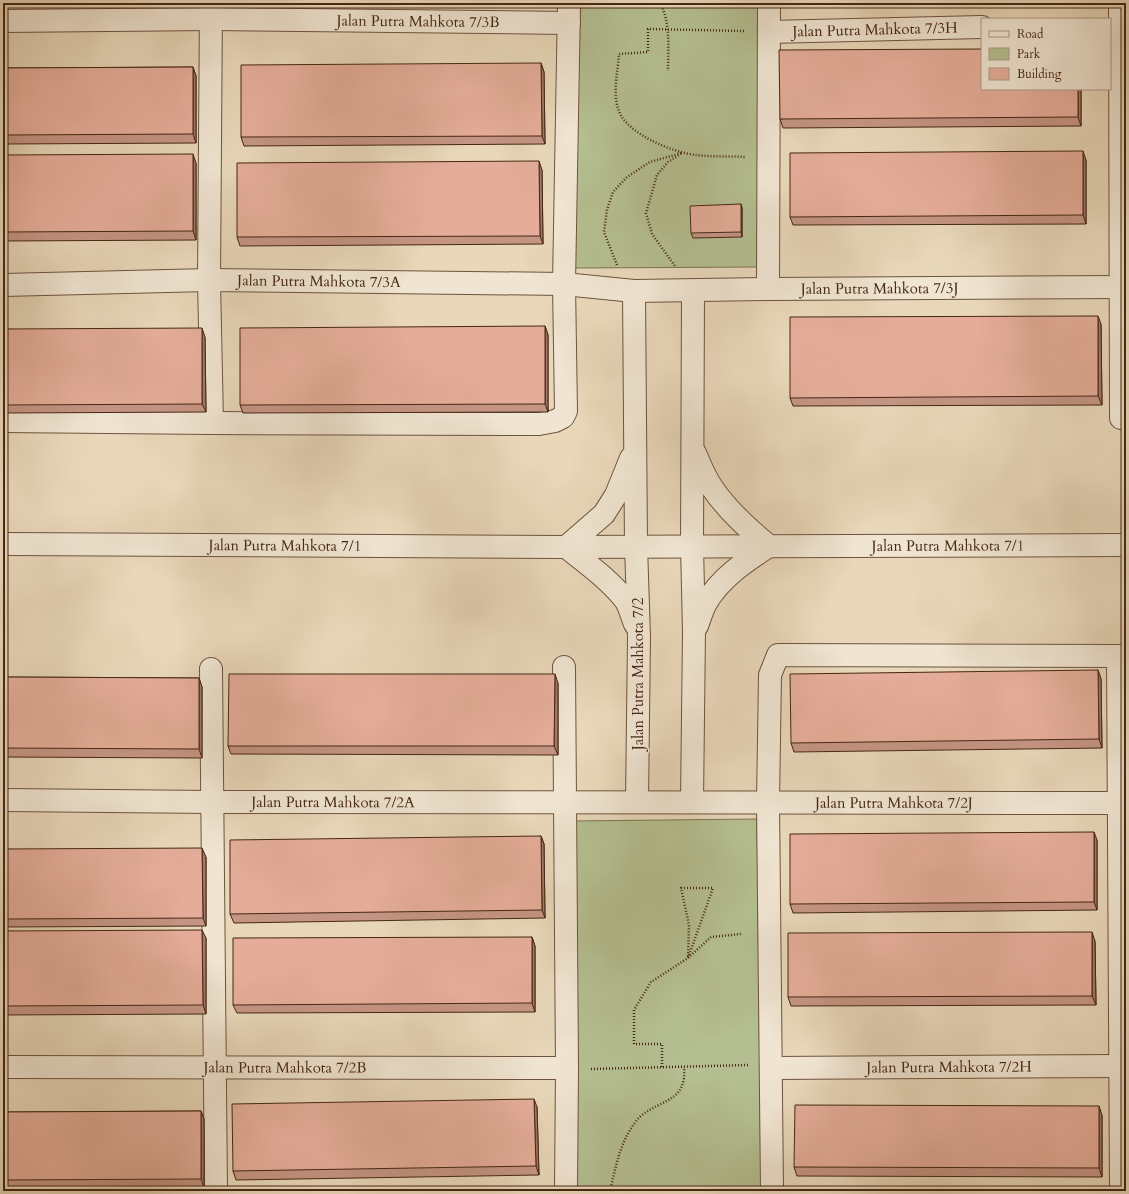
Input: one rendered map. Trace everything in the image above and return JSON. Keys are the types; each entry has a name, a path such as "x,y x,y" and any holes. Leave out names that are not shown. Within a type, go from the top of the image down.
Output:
{"street":[{"path":"768,289 769,3"},
{"path":"1120,3 1119,25 1124,287 1121,418"},
{"path":"211,11 210,280 212,423"},
{"name":"Jalan Putra Mahkota 7/3B","path":"3,21 211,11 569,13"},
{"path":"3,421 539,424 555,421 563,417 566,411 564,284 569,13"},
{"name":"Jalan Putra Mahkota 7/3H","path":"769,32 981,27"},
{"name":"Jalan Putra Mahkota 7/3A","path":"3,285 210,280 564,284 634,291"},
{"name":"Jalan Putra Mahkota 7/3J","path":"634,291 1124,287"},
{"name":"Jalan Putra Mahkota 7/2","path":"634,291 636,546 639,637 638,802"},
{"path":"692,802 694,632 692,546 693,291"},
{"path":"635,446 616,495 604,514 566,547 604,578 626,602 639,637"},
{"path":"692,448 712,488 731,511 769,546 746,561 714,590 706,603 694,632"},
{"name":"Jalan Putra Mahkota 7/1","path":"3,544 566,547 1126,545"},
{"path":"772,1191 762,1066 770,675 778,655 1122,656 1123,1066 1121,1191"},
{"path":"564,666 565,802 577,1068 566,1191"},
{"path":"211,669 216,1191"},
{"name":"Jalan Putra Mahkota 7/2A","path":"3,800 212,802 662,802"},
{"name":"Jalan Putra Mahkota 7/2J","path":"662,802 1122,803"},
{"name":"Jalan Putra Mahkota 7/2H","path":"762,1066 1123,1066"},
{"name":"Jalan Putra Mahkota 7/2B","path":"3,1067 577,1068"}],"path":[{"path":"660,3 668,30 668,71"},
{"path":"769,32 648,29 648,52 619,54 616,100 619,112 626,122 635,130 654,141 682,153 769,158"},
{"path":"682,153 668,162 657,174 646,213 652,234 693,291"},
{"path":"634,291 617,265 604,232 607,210 613,192 627,177 650,162 682,153"},
{"path":"681,888 713,888 688,958 690,925 681,888"},
{"path":"662,1067 662,1044 634,1044 634,1010 651,982 688,958 710,937 742,934"},
{"path":"577,1068 762,1066"},
{"path":"610,1191 617,1160 630,1131 641,1116 671,1099 683,1087 685,1076 684,1067"}],"green space":[{"path":"580,3 760,3 757,267 574,268"},
{"path":"757,819 761,1191 573,1191 572,821"}],"building":[{"path":"981,49 981,90 1078,90 1078,117 780,119 779,50"},
{"path":"541,63 542,136 241,137 241,65"},
{"path":"193,67 193,134 3,135 3,68"},
{"path":"1083,151 1083,215 790,217 790,153"},
{"path":"193,154 193,231 3,232 3,155"},
{"path":"539,161 540,236 237,237 237,163"},
{"path":"741,204 741,232 691,233 690,206"},
{"path":"1098,316 1098,396 790,398 790,317"},
{"path":"545,326 545,404 240,405 240,328"},
{"path":"202,328 202,404 3,405 3,329"},
{"path":"1098,670 1099,739 791,743 790,674"},
{"path":"229,674 555,674 554,746 228,746"},
{"path":"3,677 199,678 199,749 3,748"},
{"path":"1094,832 1094,902 790,904 790,834"},
{"path":"541,836 542,910 230,914 230,840"},
{"path":"202,848 203,918 3,919 3,849"},
{"path":"202,930 203,1005 3,1006 3,931"},
{"path":"1092,932 1092,996 788,997 788,933"},
{"path":"532,937 532,1003 233,1005 233,938"},
{"path":"534,1099 536,1166 233,1171 232,1104"},
{"path":"795,1105 1099,1106 1099,1168 794,1167"},
{"path":"201,1111 201,1179 3,1180 3,1112"}]}
